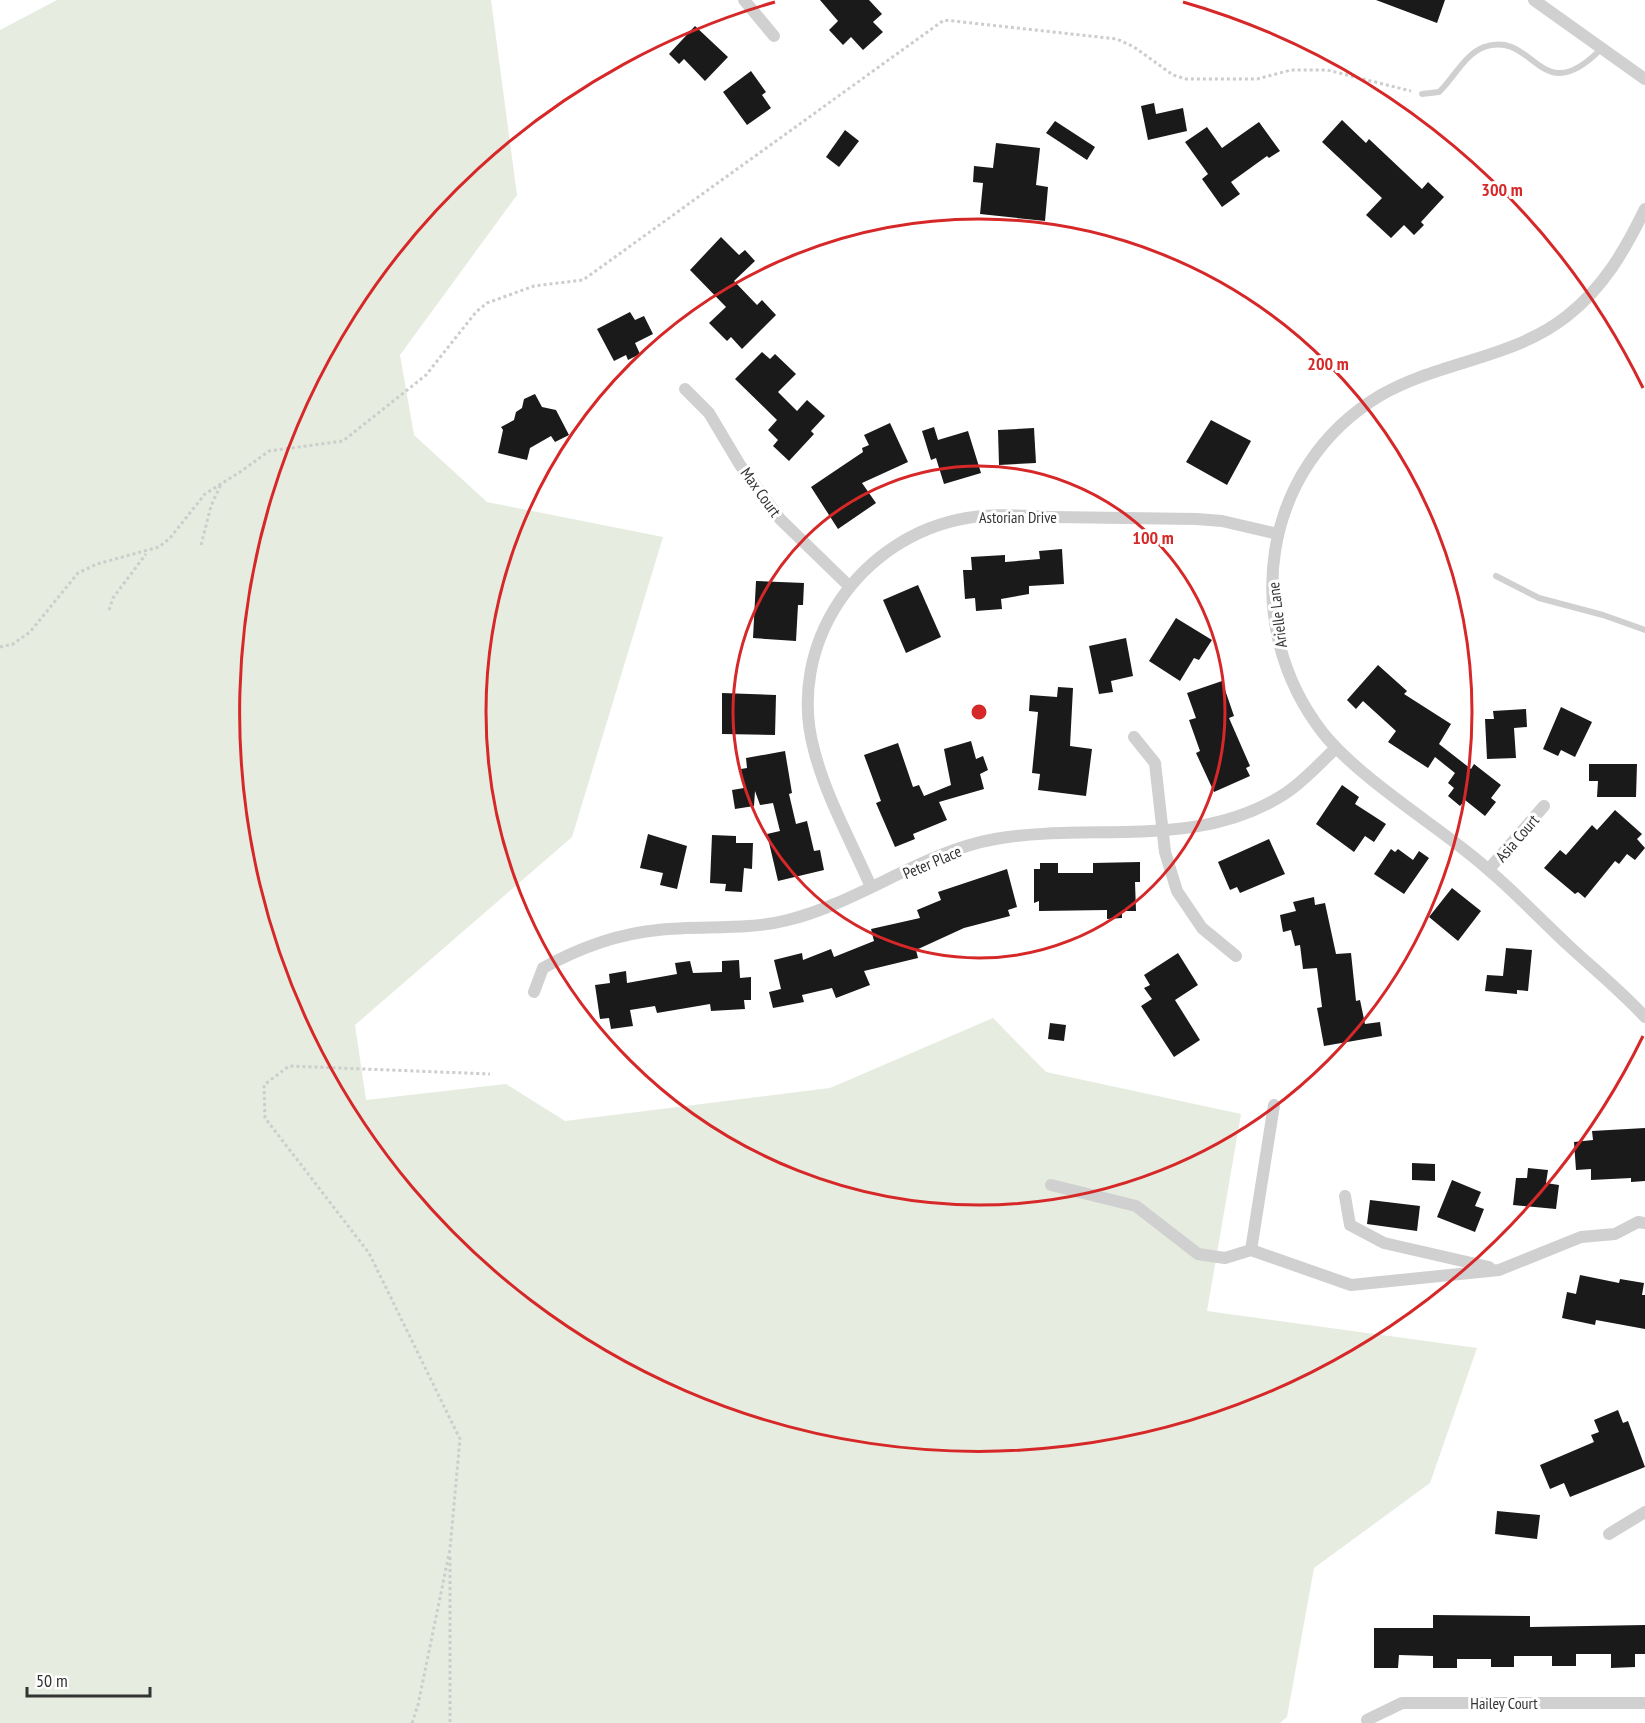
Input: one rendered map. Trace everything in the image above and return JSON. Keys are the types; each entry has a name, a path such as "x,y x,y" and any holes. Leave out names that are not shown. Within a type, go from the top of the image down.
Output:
{"street":[{"path":"744,0 774,36"},
{"path":"1534,0 1645,79"},
{"name":"Arielle Lane","path":"1645,209 1626,248 1610,273 1589,297 1566,317 1541,333 1512,347 1408,381 1355,414 1334,433 1304,472 1286,509 1278,534 1272,567 1271,599 1282,657 1293,687 1309,714 1336,748 1490,869 1645,1017"},
{"name":"Max Court","path":"685,389 710,413 741,465 780,519 849,586"},
{"name":"Astorian Drive","path":"871,887 820,770 809,722 808,696 815,651 827,621 849,586 880,555 905,539 935,525 989,515 1197,519 1221,521 1278,534"},
{"path":"1134,737 1155,763 1170,872 1188,910 1209,935 1236,956"},
{"name":"Peter Place","path":"534,992 543,968 596,943 659,930 722,929 779,922 824,908 957,850 992,840 1029,835 1163,831 1207,826 1248,813 1294,787 1336,748"},
{"name":"Asia Court","path":"1490,869 1544,806"},
{"path":"1251,1250 1274,1105"},
{"path":"1051,1185 1136,1206 1198,1254 1225,1258 1251,1250 1351,1285 1499,1270 1581,1238 1615,1234 1638,1222 1645,1223"},
{"path":"1345,1196 1350,1225 1384,1243 1499,1270"},
{"path":"1609,1534 1645,1512"},
{"name":"Hailey Court","path":"1367,1720 1402,1703 1645,1703"}],"lane":[{"path":"1422,94 1439,92 1473,53 1483,47 1494,45 1513,48 1547,71 1558,74 1576,70 1602,48"},
{"path":"1496,576 1539,598 1603,615 1645,630"}],"path":[{"path":"0,647 13,644 30,632 78,573 97,564 147,552 170,538 205,494 269,451 343,441 426,375 476,312 487,303 534,286 583,280 944,20 1117,39 1134,47 1173,75 1186,79 1257,80 1291,70 1327,70 1422,94"},
{"path":"201,545 211,506 222,483"},
{"path":"109,610 117,592 147,552"},
{"path":"450,1723 450,1549 460,1439 369,1253 265,1118 264,1085 290,1066 490,1074"},
{"path":"412,1723 418,1706 450,1549"}],"shaded area":[{"path":"57,0 491,0 517,195 400,355 414,435 487,502 663,537 572,837 355,1025 366,1100 506,1084 565,1121 830,1088 993,1018 1046,1072 1241,1114 1207,1311 1477,1348 1430,1483 1314,1568 1287,1717 1280,1723 0,1723 0,30"}],"building":[{"path":"820,0 869,0 882,14 873,22 883,32 863,50 851,37 843,45 829,30 838,21"},
{"path":"1376,0 1445,0 1437,23"},
{"path":"695,26 728,57 705,81 684,59 679,64 669,54"},
{"path":"751,71 766,92 762,95 771,108 747,125 723,92"},
{"path":"1154,103 1156,114 1183,108 1187,131 1148,140 1141,106"},
{"path":"1342,120 1366,143 1369,139 1422,189 1428,182 1444,197 1421,222 1424,225 1414,235 1404,225 1391,238 1366,215 1382,198 1322,142"},
{"path":"1055,121 1095,147 1087,160 1046,133"},
{"path":"1259,122 1280,151 1269,158 1267,156 1231,182 1240,194 1222,207 1202,179 1208,174 1185,142 1207,127 1222,148"},
{"path":"845,130 859,141 839,167 826,157"},
{"path":"996,143 1040,148 1036,185 1048,187 1045,221 980,214 983,183 973,182 974,166 993,168"},
{"path":"721,237 739,255 745,250 755,261 734,281 757,305 762,300 776,315 742,349 731,337 727,341 709,323 726,307 690,270"},
{"path":"630,312 635,320 644,316 653,334 635,343 640,354 628,360 626,355 614,361 597,329"},
{"path":"762,352 770,359 775,354 796,374 778,392 797,411 807,400 825,416 811,431 814,434 789,461 773,446 778,440 768,430 777,420 735,379"},
{"path":"535,394 542,407 556,410 569,435 555,442 551,436 530,448 527,460 498,453 503,430 501,427 514,420 516,412 522,408 524,399"},
{"path":"1211,420 1251,441 1227,485 1186,462"},
{"path":"890,423 908,462 862,483 876,503 838,529 811,487 863,452 862,448 869,445 864,435"},
{"path":"934,427 938,440 968,431 981,473 944,484 936,458 931,460 922,431"},
{"path":"1034,428 1036,463 999,465 998,430"},
{"path":"1062,549 1064,584 1029,586 1029,594 1001,599 1002,609 976,611 975,598 965,599 963,570 972,570 971,557 1005,555 1005,562 1040,559 1039,551"},
{"path":"756,581 804,583 803,605 798,605 796,641 753,638"},
{"path":"918,585 941,637 906,653 883,600"},
{"path":"1176,618 1212,640 1199,660 1194,658 1180,681 1149,661"},
{"path":"1126,638 1133,676 1111,681 1113,692 1099,694 1089,646"},
{"path":"1378,665 1407,691 1404,694 1451,724 1439,744 1471,769 1474,764 1501,785 1491,798 1496,802 1485,816 1465,800 1460,806 1448,796 1454,788 1448,783 1455,773 1435,757 1428,768 1388,742 1396,731 1363,701 1356,709 1347,700"},
{"path":"1222,681 1234,716 1229,718 1250,766 1246,768 1250,776 1214,792 1196,753 1200,751 1189,720 1196,718 1187,693"},
{"path":"1058,687 1073,688 1070,746 1092,749 1086,796 1038,790 1040,774 1032,773 1038,712 1029,711 1030,695 1057,697"},
{"path":"722,693 776,695 775,735 722,734"},
{"path":"1561,707 1592,722 1575,757 1561,750 1558,756 1543,749"},
{"path":"1526,709 1527,727 1514,728 1516,758 1487,759 1485,719 1494,719 1493,711"},
{"path":"971,741 976,759 983,756 988,770 980,774 984,789 939,802 947,820 913,834 915,839 895,847 876,803 881,801 864,755 898,743 913,787 919,785 924,796 951,785 944,749"},
{"path":"785,751 792,793 789,794 796,824 807,821 814,851 820,850 824,870 778,881 767,834 780,831 773,803 760,805 755,791 754,806 735,809 732,790 744,788 741,769 747,768 746,758"},
{"path":"1589,764 1637,764 1636,797 1597,797 1598,781 1589,781"},
{"path":"1342,785 1359,797 1355,804 1386,824 1374,842 1365,836 1354,852 1316,824"},
{"path":"1615,810 1642,834 1637,839 1645,848 1635,860 1627,854 1619,864 1615,861 1585,898 1578,892 1575,894 1544,868 1560,850 1566,855 1592,825 1597,830"},
{"path":"648,834 687,846 677,889 660,885 663,873 640,868"},
{"path":"712,835 736,836 736,843 753,843 752,869 744,868 742,892 725,891 726,884 710,883"},
{"path":"1269,839 1285,874 1240,893 1237,887 1230,890 1218,862"},
{"path":"1391,849 1395,852 1398,849 1413,860 1419,851 1429,858 1404,894 1374,874"},
{"path":"1140,862 1140,882 1135,882 1136,911 1122,911 1122,918 1107,919 1107,910 1039,911 1039,901 1034,903 1034,869 1040,869 1040,863 1058,863 1058,873 1093,873 1093,863"},
{"path":"1007,869 1017,907 1008,910 1010,916 964,928 916,950 918,958 864,971 870,985 836,998 832,988 802,995 804,1002 773,1008 769,992 781,989 774,960 802,953 803,960 831,949 834,957 874,941 871,929 920,918 917,910 941,900 938,892"},
{"path":"1452,888 1481,911 1458,941 1429,917"},
{"path":"1314,897 1315,905 1325,903 1336,954 1351,953 1356,1001 1360,1000 1365,1024 1380,1022 1382,1036 1324,1046 1317,1008 1322,1007 1317,968 1303,969 1300,945 1295,946 1291,930 1283,932 1280,915 1296,911 1293,902"},
{"path":"1506,948 1532,950 1528,991 1517,990 1517,994 1485,991 1487,975 1503,976"},
{"path":"1178,953 1198,985 1175,1000 1200,1040 1174,1057 1141,1006 1152,999 1144,988 1150,985 1144,975"},
{"path":"739,960 740,978 751,977 751,1000 744,1000 745,1009 711,1011 710,1004 657,1013 655,1006 630,1010 633,1026 611,1029 609,1018 600,1019 595,985 610,983 609,974 626,971 627,983 677,974 675,963 690,961 693,973 722,972 722,961"},
{"path":"1050,1023 1066,1025 1064,1041 1048,1039"},
{"path":"1645,1128 1645,1181 1631,1182 1631,1178 1591,1180 1591,1169 1576,1170 1574,1142 1593,1140 1592,1131"},
{"path":"1412,1163 1435,1164 1435,1181 1412,1180"},
{"path":"1528,1168 1548,1170 1546,1183 1559,1185 1556,1209 1513,1205 1516,1178 1527,1178"},
{"path":"1452,1180 1481,1192 1475,1206 1484,1209 1475,1232 1437,1217"},
{"path":"1370,1200 1420,1206 1417,1231 1367,1224"},
{"path":"1580,1275 1619,1283 1620,1279 1644,1283 1642,1295 1645,1295 1645,1329 1596,1320 1595,1325 1562,1318 1567,1292 1576,1294"},
{"path":"1618,1410 1623,1423 1628,1421 1645,1467 1570,1497 1564,1483 1550,1489 1540,1465 1594,1442 1591,1435 1599,1432 1594,1420"},
{"path":"1497,1511 1540,1515 1537,1539 1495,1534"},
{"path":"1433,1615 1530,1616 1530,1627 1645,1625 1645,1654 1635,1654 1635,1667 1611,1668 1611,1654 1576,1654 1576,1666 1552,1666 1552,1656 1514,1656 1514,1667 1491,1667 1491,1659 1457,1659 1457,1668 1433,1668 1433,1656 1399,1655 1398,1668 1374,1668 1374,1628 1433,1628"}]}
